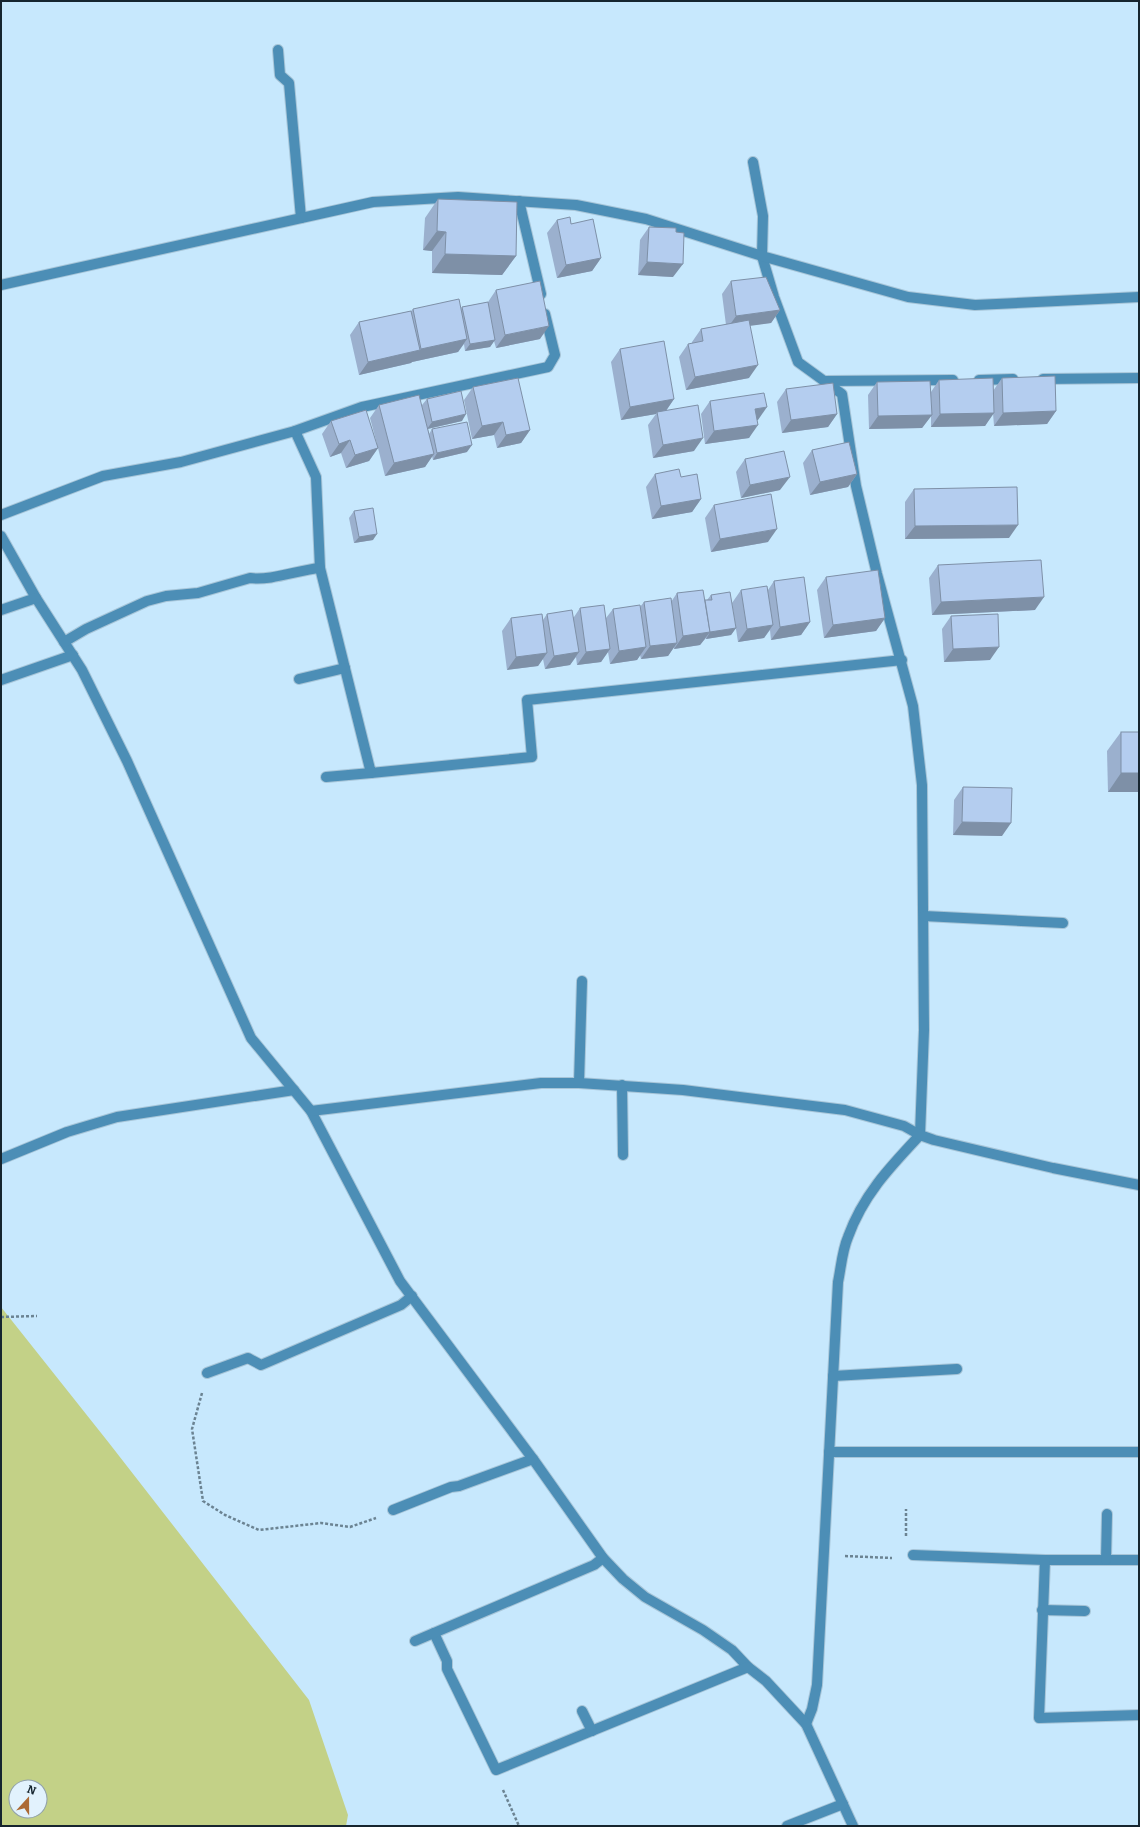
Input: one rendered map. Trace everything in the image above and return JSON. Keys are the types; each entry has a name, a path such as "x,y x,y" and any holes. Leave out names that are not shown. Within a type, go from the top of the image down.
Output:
{"street":[{"path":"278,50 280,75 289,83 301,218"},
{"path":"753,162 763,216 762,256 798,362 842,394 856,486 877,574 902,660 913,706 922,785 924,1030 920,1136 883,1174 861,1206 847,1238 838,1282 817,1684 812,1709 806,1724"},
{"path":"1,285 373,202 458,197 576,205 646,219 762,256 908,298 975,304 1139,297"},
{"path":"1,515 103,476 181,462 294,431 362,408 548,366 555,355 519,201"},
{"path":"825,381 1139,378"},
{"path":"294,431 316,477 320,568 371,773"},
{"path":"1,536 36,598 82,670 127,760 251,1038 310,1111 400,1281 533,1459 603,1558 623,1579 645,1597 703,1630 732,1650 748,1667 766,1681 806,1724 853,1826"},
{"path":"64,642 86,629 147,601 166,596 198,593 250,578 259,580 303,570 320,568"},
{"path":"1,610 36,598"},
{"path":"1,680 73,655"},
{"path":"326,777 532,757 527,700 902,660"},
{"path":"300,679 345,668"},
{"path":"924,916 1063,923"},
{"path":"579,1082 582,981"},
{"path":"310,1111 541,1082 579,1082 683,1090 845,1110 904,1126 920,1136 1053,1168 1139,1185"},
{"path":"622,1085 623,1155"},
{"path":"1,1159 67,1132 117,1117 294,1090"},
{"path":"207,1373 248,1358 261,1365 401,1305 412,1296"},
{"path":"833,1376 957,1369"},
{"path":"829,1452 1139,1452"},
{"path":"392,1510 451,1487 459,1486 533,1459"},
{"path":"1106,1560 1107,1514"},
{"path":"909,1557 1044,1560 1139,1560"},
{"path":"414,1641 594,1565 603,1558"},
{"path":"1044,1560 1039,1718 1139,1715"},
{"path":"1042,1610 1085,1611"},
{"path":"434,1633 447,1661 448,1669 496,1770 748,1667"},
{"path":"582,1711 592,1731"},
{"path":"787,1826 843,1804"}],"path":[{"path":"1,1318 37,1316"},
{"path":"207,1373 192,1428 203,1501 225,1515 259,1530 321,1524 350,1526 384,1516 392,1510"},
{"path":"823,1556 909,1557 906,1509"},
{"path":"496,1770 498,1780 519,1826"}],"green space":[{"path":"1,1307 309,1700 348,1815 346,1826 1,1826"}],"building":[{"path":"438,199 517,202 516,256 445,254 446,232 437,231"},
{"path":"570,217 571,224 593,219 601,258 566,265 557,220"},
{"path":"649,227 676,228 676,232 684,233 683,264 647,262"},
{"path":"766,277 780,310 736,316 731,281"},
{"path":"540,281 549,326 505,335 496,290"},
{"path":"459,299 467,339 421,349 413,309"},
{"path":"488,302 495,340 470,344 462,307"},
{"path":"411,311 420,350 368,362 359,322"},
{"path":"749,320 758,365 695,377 688,344 703,341 701,329"},
{"path":"664,341 674,399 630,407 620,349"},
{"path":"1055,376 1056,411 1003,413 1002,378"},
{"path":"518,378 530,430 506,435 503,422 482,426 473,387"},
{"path":"993,378 994,413 940,414 939,380"},
{"path":"930,381 932,415 878,416 877,382"},
{"path":"833,383 837,414 791,420 786,389"},
{"path":"461,391 466,414 432,422 427,399"},
{"path":"764,393 767,407 755,409 758,425 714,431 710,401"},
{"path":"419,395 434,454 394,463 379,405"},
{"path":"698,405 703,438 663,445 657,412"},
{"path":"366,410 378,448 355,455 350,440 339,444 331,421"},
{"path":"467,422 472,445 437,453 432,429"},
{"path":"849,442 857,474 820,482 812,450"},
{"path":"784,451 790,477 750,485 745,459"},
{"path":"679,469 681,477 697,474 701,499 661,506 655,474"},
{"path":"1017,487 1018,525 915,526 914,489"},
{"path":"771,494 777,529 720,539 714,505"},
{"path":"373,508 377,534 359,537 354,511"},
{"path":"1041,560 1044,597 941,602 938,565"},
{"path":"878,570 885,618 833,625 826,577"},
{"path":"804,577 810,622 780,627 774,581"},
{"path":"767,586 773,625 747,629 741,590"},
{"path":"703,590 710,632 683,636 677,593"},
{"path":"730,592 736,628 710,632 705,600 712,600 711,595"},
{"path":"671,598 677,643 650,646 644,602"},
{"path":"604,605 610,649 586,652 580,608"},
{"path":"640,605 646,647 619,651 613,609"},
{"path":"572,610 579,652 554,656 547,614"},
{"path":"542,614 547,653 516,657 511,618"},
{"path":"998,614 999,647 953,649 951,616"},
{"path":"1121,732 1139,732 1139,773 1121,773"},
{"path":"963,787 1012,788 1011,823 962,822"}]}
